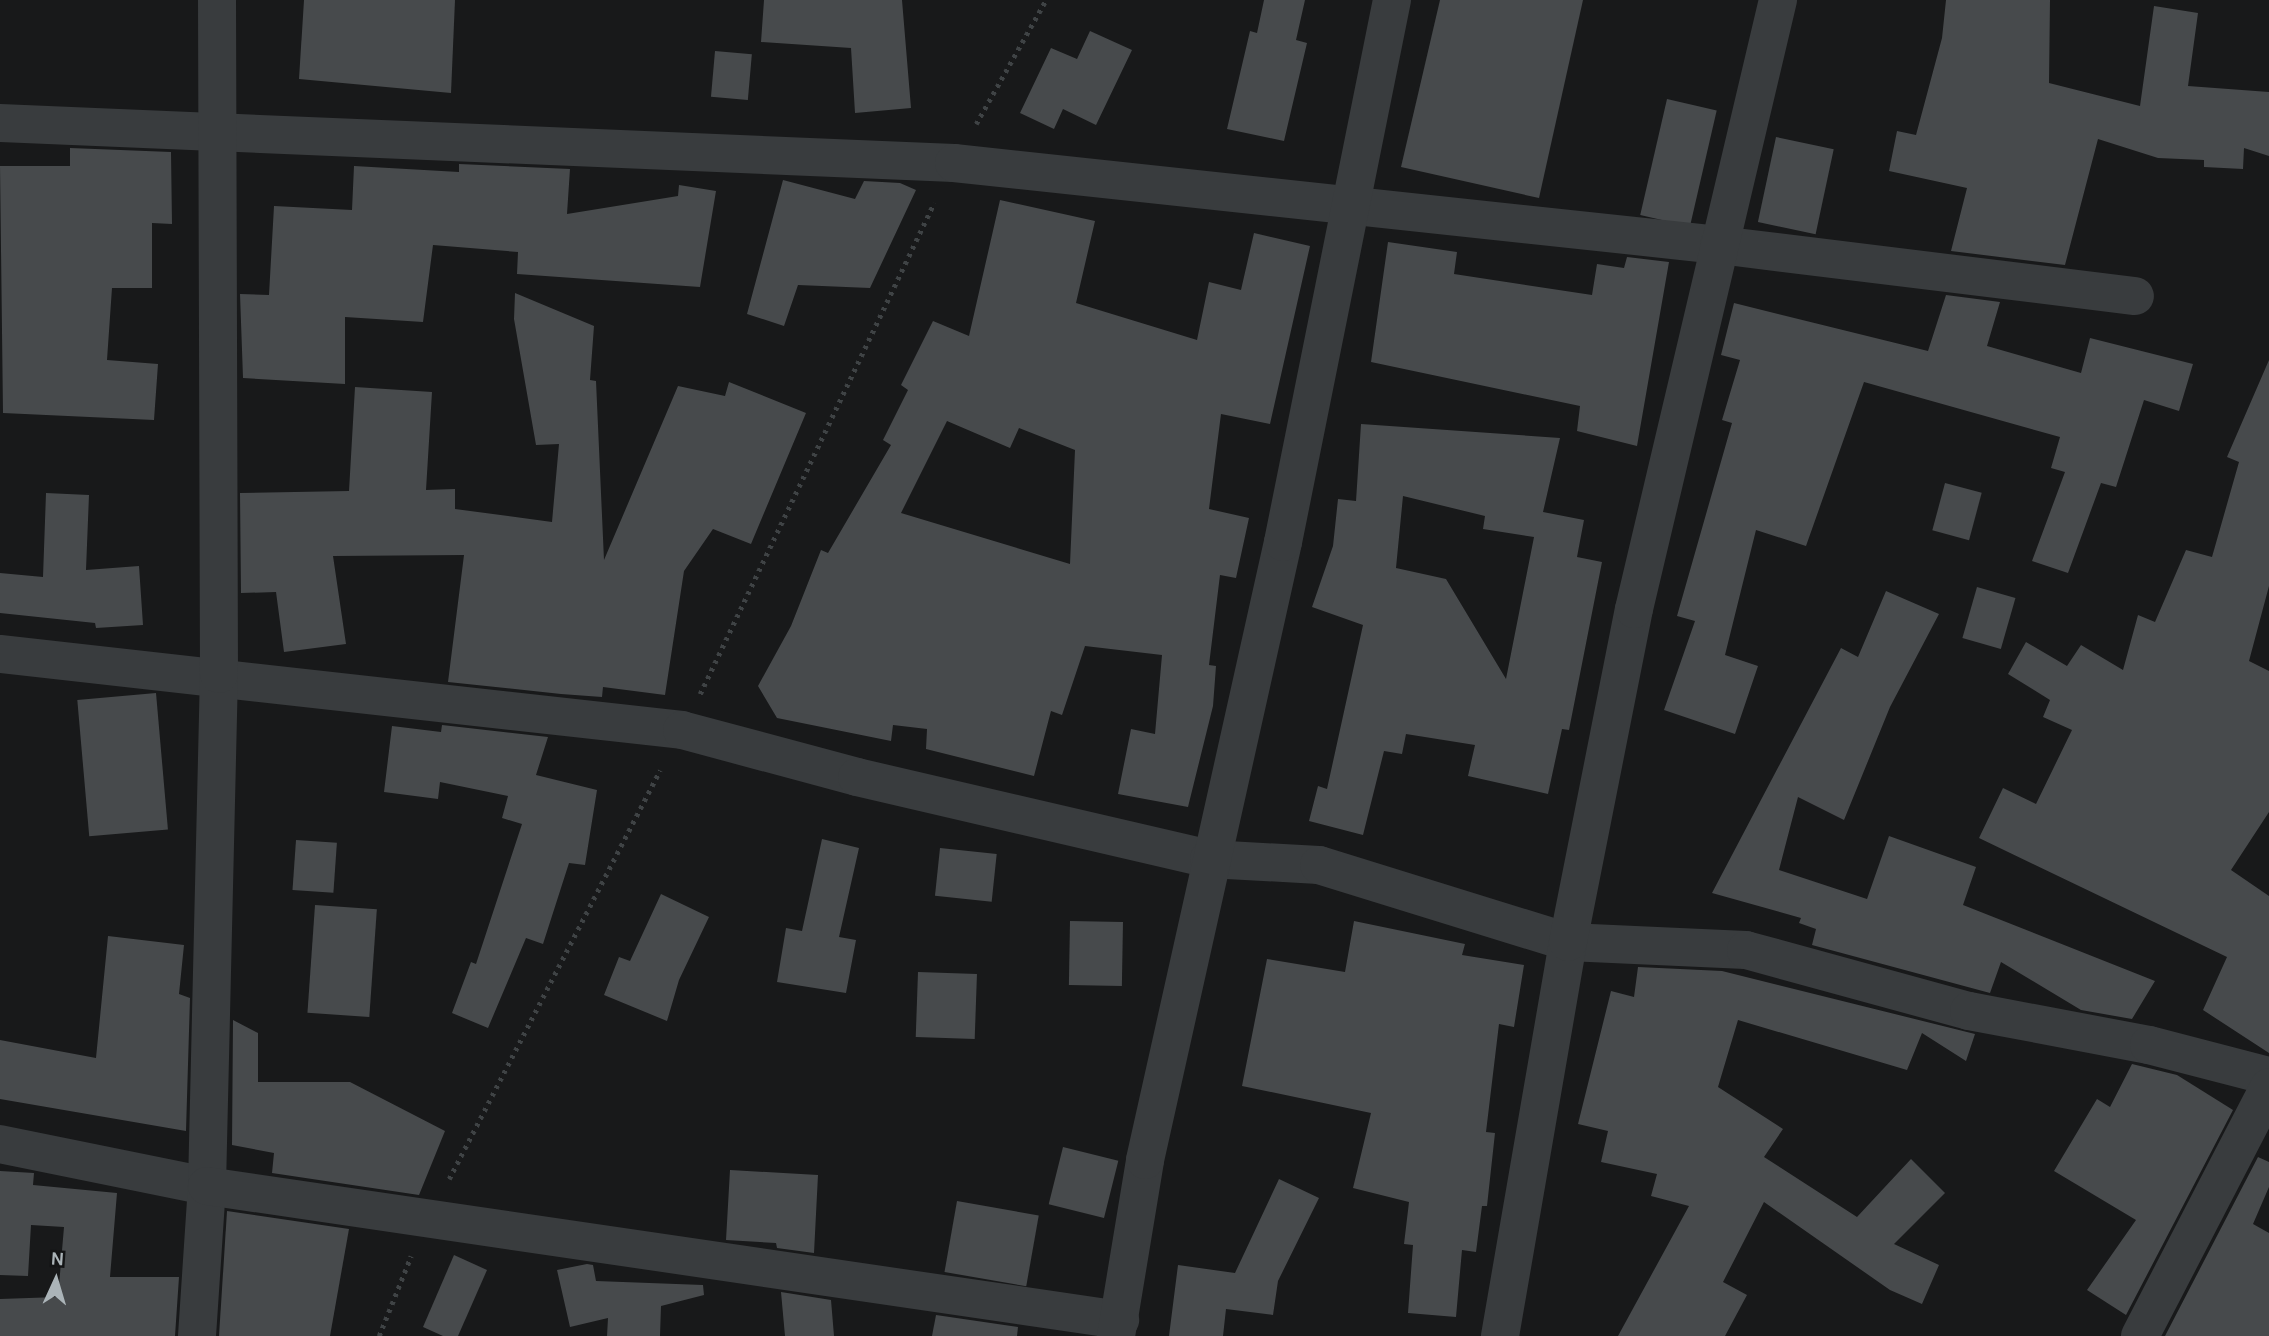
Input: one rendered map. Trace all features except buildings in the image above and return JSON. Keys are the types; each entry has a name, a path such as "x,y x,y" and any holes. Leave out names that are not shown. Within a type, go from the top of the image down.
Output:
{"street":[{"path":"197,1336 207,1186 219,674 213,135 217,0"},
{"path":"0,1144 207,1186 1117,1328 1145,1160 1209,859 1283,542 1392,0"},
{"path":"1500,1336 1568,942 1633,609 1778,0"},
{"path":"0,123 213,135 954,163 1719,245 2135,296"},
{"path":"0,654 219,674 682,730 857,777 1209,859 1319,865 1568,942 1746,950 1969,1011 2149,1045 2269,1076"},
{"path":"2140,1336 2269,1087"}],"path":[{"path":"379,1336 429,1219 682,730 954,163 1046,0"}]}
